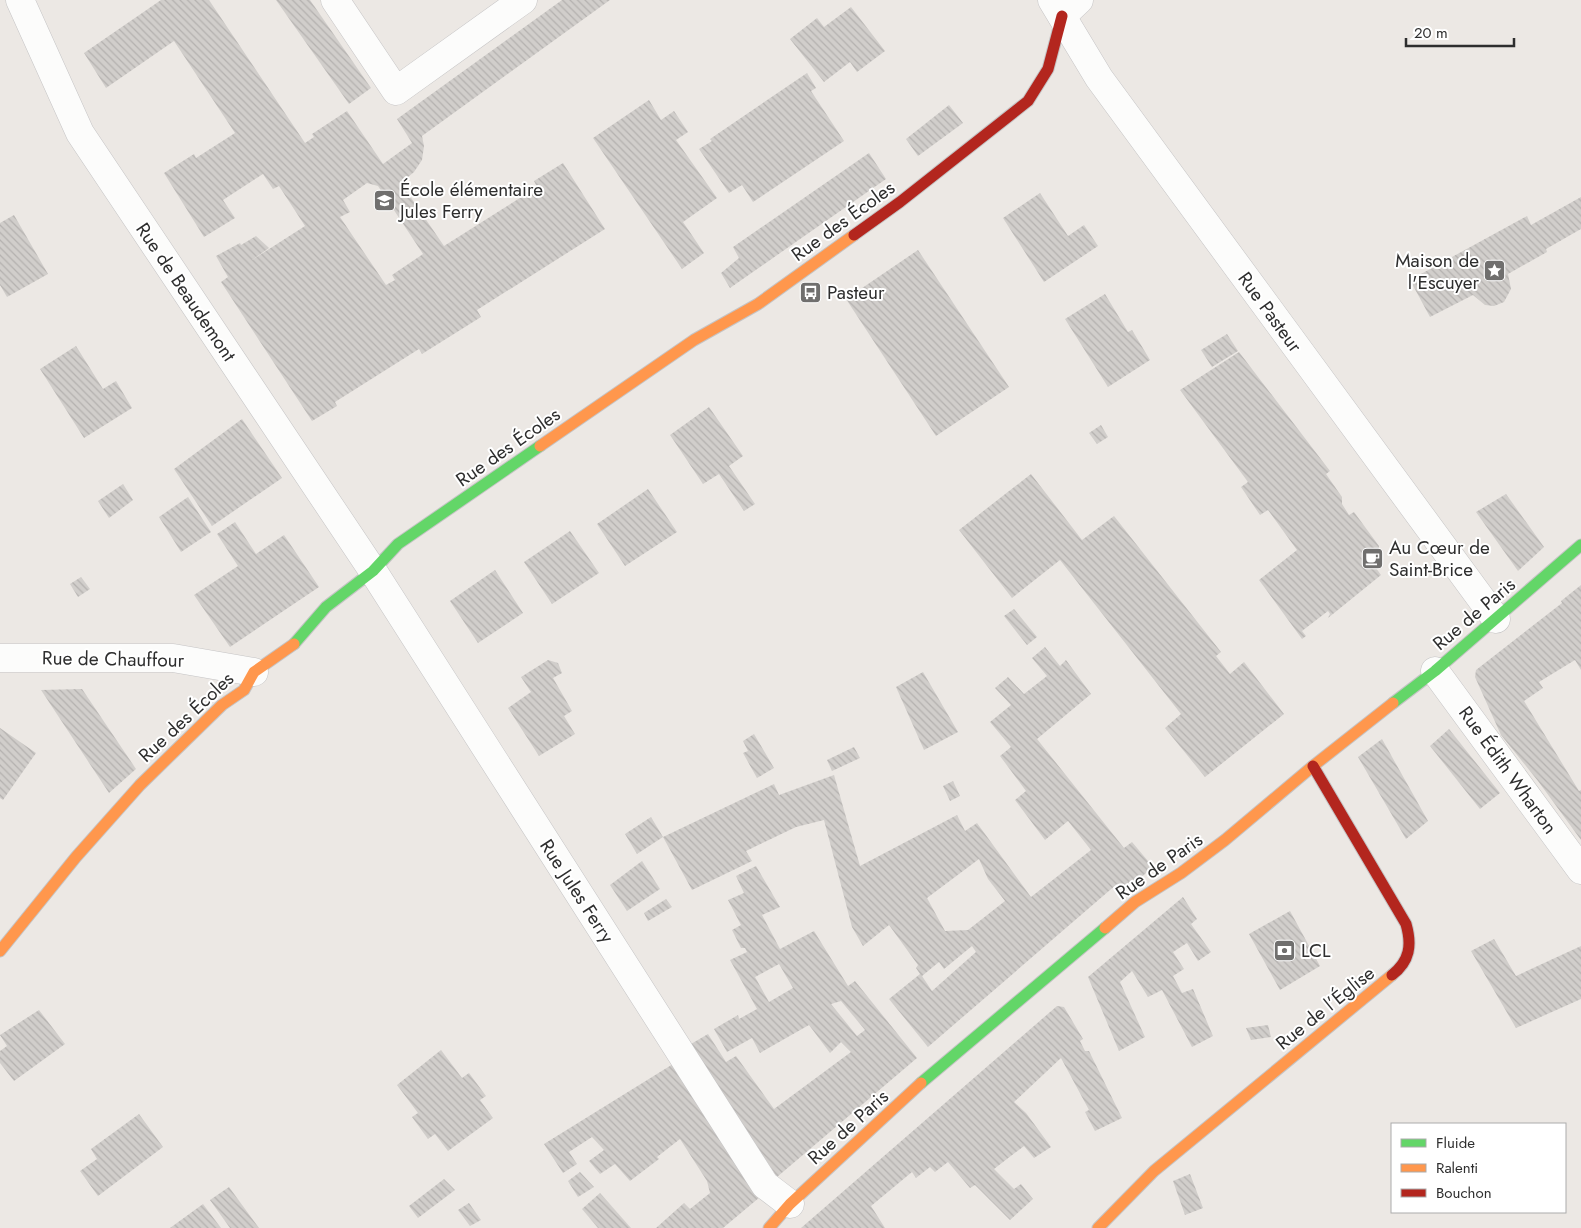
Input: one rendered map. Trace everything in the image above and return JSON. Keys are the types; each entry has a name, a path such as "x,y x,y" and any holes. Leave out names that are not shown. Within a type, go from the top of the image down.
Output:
{"street":[{"name":"Rue de Beaudemont","path":"20,0 80,134 373,571"},
{"path":"335,0 396,90 523,0"},
{"name":"Rue des Écoles","path":"0,951 76,857 140,784 222,705 244,690 254,672 291,647 326,607 373,571 398,544 694,340 758,304 900,202 1028,101 1048,69 1064,5"},
{"name":"Rue Pasteur","path":"1064,5 1099,78 1496,619"},
{"name":"Rue de Paris","path":"769,1228 790,1204 938,1068 1135,902 1181,874 1225,840 1313,766 1435,671 1581,545"},
{"name":"Rue Jules Ferry","path":"373,571 765,1185 790,1204"},
{"name":"Rue de Chauffour","path":"0,658 173,658 254,672"},
{"name":"Rue Édith Wharton","path":"1435,671 1581,870"},
{"name":"Rue de l’Église","path":"1098,1228 1154,1171 1402,967 1409,955 1411,942 1406,924 1313,766"}],"building":[{"name":"École élémentaire Jules Ferry","path":"161,0 209,0 305,143 314,137 312,134 347,111 383,164 412,143 397,119 562,0 610,0 422,136 424,146 422,160 414,172 401,183 444,246 537,187 534,181 563,163 605,229 477,310 481,317 422,354 419,349 335,402 337,406 312,421 221,282 228,277 216,256 256,236 269,248 252,260 305,226 279,186 273,189 263,174 223,200 235,218 204,237 164,173 194,154 196,158 235,133 174,41 106,88 84,53","holes":["367,183 378,186 423,254 392,275 395,280 386,285 340,217 350,212 343,200"]},
{"path":"276,0 310,0 371,88 349,104"},
{"path":"851,7 885,51 857,72 850,62 824,82 790,39 817,18 824,27"},
{"path":"807,73 816,88 811,91 844,141 753,202 742,185 729,193 699,149 712,141 710,139"},
{"path":"649,100 661,120 674,111 688,132 676,140 717,198 683,222 704,253 682,269 593,138"},
{"path":"949,105 963,123 918,156 906,139"},
{"path":"869,153 886,179 730,288 721,273 739,258 733,247"},
{"path":"1040,193 1068,236 1084,225 1098,246 1044,282 1003,218"},
{"path":"1581,197 1581,229 1546,249 1547,252 1508,274 1511,289 1504,302 1494,306 1485,305 1473,295 1430,317 1410,280 1527,216 1531,225"},
{"path":"14,215 48,274 7,297 0,285 0,223"},
{"path":"918,250 1009,387 936,436 846,299"},
{"path":"1105,294 1128,332 1132,330 1150,360 1108,387 1065,319"},
{"path":"1227,334 1238,351 1212,367 1201,350"},
{"path":"76,346 103,389 116,381 132,408 84,438 40,369"},
{"path":"1239,352 1330,471 1326,474 1342,497 1342,504 1349,515 1354,512 1379,546 1376,568 1381,575 1328,618 1330,614 1328,611 1302,631 1306,636 1302,639 1259,580 1297,550 1268,510 1260,515 1241,487 1248,482 1180,390"},
{"path":"709,407 743,456 729,466 755,504 744,511 719,474 703,484 670,435"},
{"path":"242,419 282,478 212,526 174,469"},
{"path":"1101,425 1108,437 1097,444 1089,433"},
{"path":"1031,474 1082,540 1114,516 1221,652 1216,656 1230,674 1244,662 1284,714 1205,777 1165,728 1181,714 1060,560 1012,598 959,530"},
{"path":"123,484 133,500 109,518 98,501"},
{"path":"648,489 677,532 625,566 597,524"},
{"path":"1506,494 1544,547 1518,571 1476,512"},
{"path":"188,497 211,532 181,552 159,517"},
{"path":"235,522 256,554 284,535 319,587 230,647 194,595 238,566 217,534"},
{"path":"570,531 599,573 552,604 524,562"},
{"path":"495,570 523,613 478,643 450,601"},
{"path":"81,577 90,589 78,597 70,584"},
{"path":"1581,585 1581,670 1575,660 1539,682 1543,688 1524,701 1579,791 1581,790 1581,840 1538,781 1501,735 1475,677 1476,670 1562,603 1561,601"},
{"path":"1014,609 1037,637 1027,645 1004,616"},
{"path":"1045,647 1060,666 1066,660 1091,694 1037,739 1124,848 1132,842 1153,867 1124,892 1117,884 928,1047 889,999 920,974 916,968 918,965 889,925 863,946 852,927 824,820 796,827 746,851 752,861 692,890 663,837 774,784 779,795 834,775 860,866 957,815 965,831 977,823 1031,897 1091,850 1068,821 1045,840 1015,800 1026,791 1000,756 1011,747 990,722 1011,705 995,688 1008,677 1024,694 1047,676 1032,658","holes":["979,859 988,879 1005,901 968,930 945,931 927,898","972,946 976,952 932,991 922,976 939,962 944,969"]},
{"path":"548,660 558,663 562,673 553,678 572,711 564,716 575,734 539,756 508,708 531,692 521,677"},
{"path":"923,672 958,732 924,750 896,687"},
{"path":"82,689 136,769 109,793 41,690"},
{"path":"0,728 36,753 3,800 0,798"},
{"path":"1449,729 1500,793 1480,809 1430,746"},
{"path":"754,734 774,768 757,778 743,753 748,751 743,741"},
{"path":"1382,739 1428,821 1406,839 1358,757"},
{"path":"854,747 860,758 832,771 827,760"},
{"path":"953,781 960,796 950,801 943,786"},
{"path":"651,817 663,837 637,854 625,834"},
{"path":"642,861 660,889 627,911 610,885"},
{"path":"756,866 780,907 762,915 780,949 814,931 848,986 855,981 917,1058 777,1177 691,1044 708,1034 726,1062 736,1056 774,1109 851,1052 841,1042 830,1053 809,1025 760,1053 752,1038 727,1052 714,1029 738,1015 739,1019 757,1009 730,960 747,952 745,948 741,948 732,930 741,925 728,900 744,893 736,876","holes":["779,964 793,988 769,1002 755,977","841,1001 865,1030 857,1036 831,1004"]},
{"path":"1183,897 1197,919 1191,924 1211,952 1198,961 1187,943 1173,952 1184,969 1173,976 1182,993 1193,989 1213,1036 1192,1047 1162,990 1148,997 1132,971 1120,982 1145,1037 1119,1051 1088,977"},
{"path":"666,899 672,907 648,921 644,913"},
{"name":"LCL","path":"1290,911 1320,966 1280,990 1249,934"},
{"path":"1494,939 1516,976 1581,946 1581,999 1516,1028 1471,951"},
{"path":"1057,1006 1064,1007 1083,1039 1080,1041 1085,1051 1089,1051 1122,1118 1095,1131 1085,1112 1089,1110 1061,1058 1014,1102 1026,1113 1051,1147 1034,1158 1024,1146 994,1169 1014,1189 1021,1184 1033,1199 1010,1220 975,1185 970,1188 948,1162 935,1172 930,1167 916,1178 912,1172 871,1206 885,1228 801,1228"},
{"path":"39,1010 65,1044 14,1081 0,1063 0,1051 7,1046 0,1035"},
{"path":"1268,1025 1271,1037 1251,1040 1246,1028"},
{"path":"441,1050 462,1078 469,1073 486,1096 480,1100 493,1118 448,1151 435,1134 428,1139 412,1117 418,1113 397,1085"},
{"path":"673,1064 760,1197 723,1228 656,1228 684,1203 690,1209 710,1193 707,1181 680,1139 657,1157 659,1159 630,1181 615,1164 600,1174 589,1161 604,1150 592,1137 569,1152 577,1164 563,1173 544,1144"},
{"path":"139,1114 163,1147 98,1196 80,1171 97,1159 91,1149"},
{"path":"580,1172 594,1187 578,1197 568,1181"},
{"path":"1190,1174 1203,1208 1185,1215 1173,1181"},
{"path":"444,1179 455,1190 418,1218 409,1206"},
{"path":"229,1187 259,1228 230,1228 210,1200"},
{"path":"600,1193 631,1228 598,1228 582,1209"},
{"path":"469,1203 481,1220 470,1226 458,1210"},
{"path":"203,1204 221,1228 170,1228"}],"traffic: fast":[{"path":"294,644 326,607 373,571 398,544 540,446"},
{"path":"1393,703 1435,671 1581,545"},
{"path":"921,1083 1105,928"}],"traffic: slow":[{"path":"540,446 694,340 758,304 854,235"},
{"path":"0,951 76,857 140,785 222,705 244,690 254,672 294,644"},
{"path":"1105,928 1135,902 1181,873 1225,840 1313,766 1393,703"},
{"path":"1098,1228 1154,1171 1392,975"},
{"path":"769,1228 790,1204 921,1083"}],"traffic: jam":[{"path":"854,235 900,202 1028,101 1048,69 1062,16"},
{"path":"1313,766 1406,924 1409,939 1408,952 1403,964 1392,975"}],"place":[{"name":"École élémentaire Jules Ferry","path":"384,200"},
{"name":"Maison de l'Escuyer","path":"1495,271"},
{"name":"Pasteur","path":"811,292"},
{"name":"Au Cœur de Saint-Brice","path":"1373,558"},
{"name":"LCL","path":"1285,950"}]}
